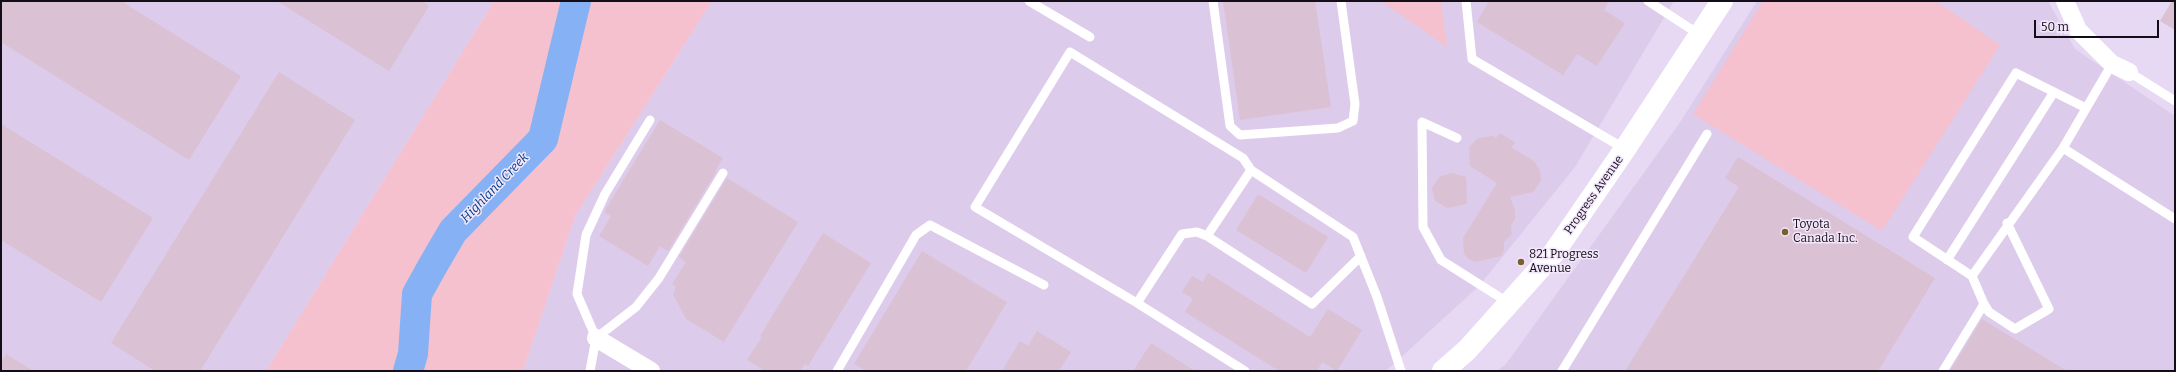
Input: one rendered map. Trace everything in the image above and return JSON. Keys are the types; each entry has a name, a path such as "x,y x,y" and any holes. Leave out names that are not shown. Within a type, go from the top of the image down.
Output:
{"main road":[{"name":"Progress Avenue","path":"1443,371 1467,350 1510,304 1553,254 1625,149 1720,2"}],"street":[{"path":"2065,1 2078,30 2112,64 2129,72"},
{"path":"596,338 651,371"}],"lane":[{"path":"1029,1 1090,37"},
{"path":"1213,1 1230,126 1240,136 1338,128 1353,121 1355,104 1341,1"},
{"path":"1466,1 1472,59 1625,149"},
{"path":"1648,1 1700,35"},
{"path":"1245,371 1137,303 974,207 1070,52 1243,158 1250,170 1353,237 1377,297 1401,371"},
{"path":"1972,276 2008,223 2063,148 2112,64"},
{"path":"2129,72 2175,101"},
{"path":"2008,223 2049,309 2015,329 1989,312 1972,276 1913,237 2016,73 2086,108"},
{"path":"1947,260 2054,92"},
{"path":"590,371 596,338 577,294 586,235 605,194 650,120"},
{"path":"1457,138 1422,122 1423,227 1441,260 1510,304"},
{"path":"1562,371 1707,134"},
{"path":"2063,148 2175,219"},
{"path":"1207,236 1250,170"},
{"path":"596,338 636,307 659,278 723,173"},
{"path":"837,371 916,235 930,225 1044,285"},
{"path":"1137,303 1182,234 1197,232 1207,236 1312,304 1361,256"},
{"path":"1943,371 1984,304"}],"shaded area":[{"path":"1,1 494,1 266,371 1,371"},
{"path":"494,1 712,1 575,216 523,371 266,371"},
{"path":"712,1 1674,1 1575,167 1479,286 1386,371 523,371 575,216"},
{"path":"1381,1 1441,1 1447,47"},
{"path":"1757,1 2048,1 2075,49 2175,116 2175,371 1497,371 1506,364 1679,124"},
{"path":"1763,1 1936,1 2000,45 1882,231 1693,114"}],"building":[{"path":"1,1 121,1 241,76 189,160 1,42"},
{"path":"277,1 422,1 429,6 389,71"},
{"path":"1223,1 1315,1 1331,107 1240,120"},
{"path":"1489,1 1609,1 1604,10 1625,23 1597,66 1577,54 1563,75 1477,22"},
{"path":"2172,1 2175,1 2175,30 2160,21"},
{"path":"279,72 355,120 200,371 155,371 111,343"},
{"path":"660,120 723,158 668,251 660,246 648,266 599,236 611,216 604,212"},
{"path":"1,124 153,218 101,302 1,240"},
{"path":"1500,133 1515,142 1512,148 1534,161 1540,171 1541,181 1533,192 1510,197 1515,210 1515,219 1511,225 1512,234 1504,242 1504,250 1501,256 1476,262 1470,260 1464,254 1463,238 1497,183 1470,166 1469,147 1478,138 1493,136 1496,138"},
{"name":"Toyota Canada Inc.","path":"1738,157 1935,278 1878,371 1625,371 1739,187 1725,178"},
{"path":"1452,173 1466,177 1467,204 1447,208 1435,201 1432,188 1439,177"},
{"path":"727,178 798,222 724,342 686,319 673,294 676,287 672,284 686,262 679,257"},
{"path":"1258,194 1328,237 1306,273 1236,230"},
{"path":"823,233 871,263 808,366 805,364 800,371 765,371 747,360"},
{"path":"922,251 1007,302 966,371 866,371 854,364"},
{"path":"1208,273 1310,337 1328,309 1362,330 1337,371 1322,362 1317,371 1279,371 1185,312 1193,299 1182,292 1192,276 1203,282"},
{"path":"1982,319 2067,371 1950,371"},
{"path":"1037,331 1071,352 1059,371 1002,371 1020,341 1028,346"},
{"path":"1151,343 1195,371 1133,371"},
{"path":"6,354 33,371 1,371 1,363"}],"waterway":[{"name":"Highland Creek","path":"408,371 413,354 417,294 432,267 453,231 543,139 576,1"}],"place":[{"name":"Toyota Canada Inc.","path":"1785,232"},
{"name":"821 Progress Avenue","path":"1521,262"}]}
